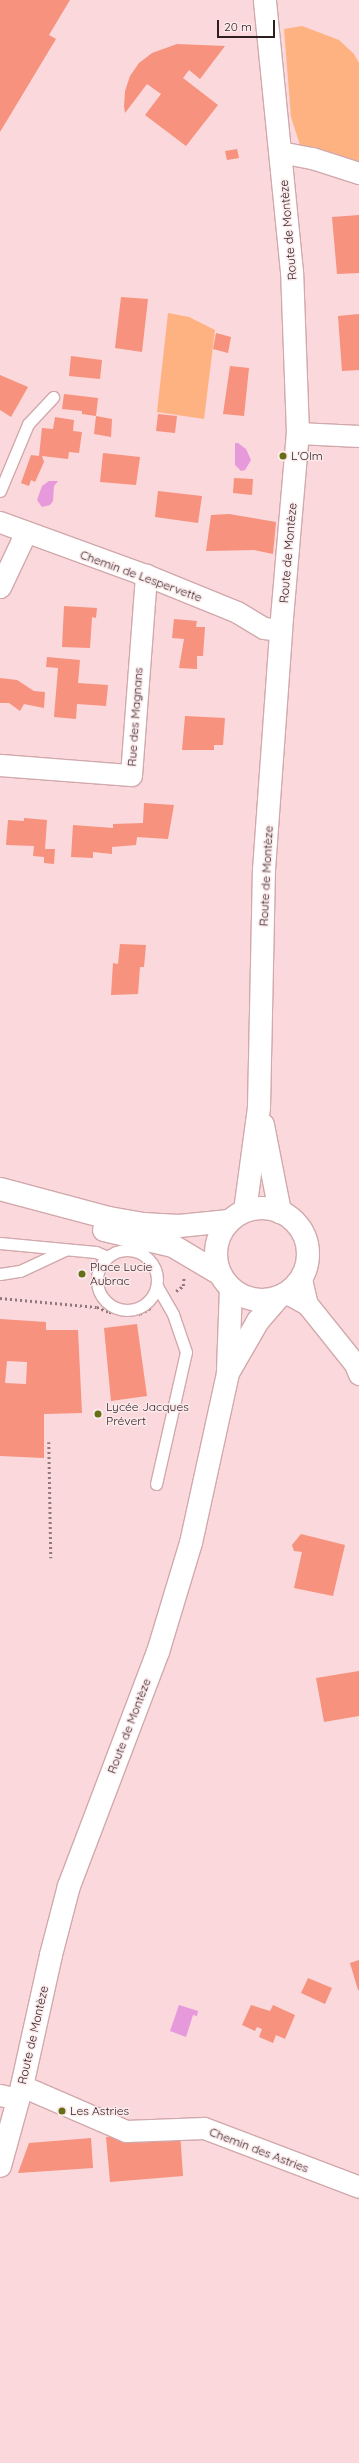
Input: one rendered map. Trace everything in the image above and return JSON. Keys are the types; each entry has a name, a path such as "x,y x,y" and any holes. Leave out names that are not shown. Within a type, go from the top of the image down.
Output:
{"street":[{"name":"Route de Montèze","path":"237,1216 259,1107 264,870 281,630 298,433 292,272 265,0"},
{"path":"280,152 312,158 359,173"},
{"path":"298,433 359,436"},
{"name":"Chemin de Lespervette","path":"0,522 146,575 237,612 264,628 281,630"},
{"path":"0,587 26,532"},
{"name":"Rue des Magnans","path":"0,765 131,775 146,575"},
{"name":"Route de Montèze","path":"259,1107 280,1212"},
{"path":"0,1189 109,1218 143,1224 179,1226 237,1216 268,1208 280,1212 294,1221 303,1233 308,1248 307,1264 289,1290 254,1299 173,1246 0,1202"},
{"path":"228,1373 226,1281 216,1260 216,1246 221,1233 237,1216"},
{"name":"Route de Montèze","path":"0,2166 13,2093 70,1886 158,1652 191,1543 228,1373 258,1321 289,1290"},
{"path":"289,1290 307,1304 355,1364 359,1374"},
{"name":"Chemin des Astries","path":"13,2093 126,2131 204,2128 359,2187"}],"lane":[{"path":"0,491 28,424 53,397"},
{"path":"0,1243 96,1252 108,1258"},
{"path":"144,1256 173,1246"},
{"path":"0,1274 20,1271 65,1250"},
{"path":"156,1484 186,1352 173,1314 157,1286 155,1269 144,1256 126,1250 108,1258 97,1275 101,1295 116,1309 137,1309 146,1304 157,1286"}],"path":[{"path":"49,1442 51,1558"}],"shaded area":[{"path":"302,26 339,40 354,54 359,63 359,166 301,148 291,117 284,29"},
{"path":"168,313 189,317 215,330 204,419 157,412"},
{"path":"235,443 238,443 246,449 251,460 245,470 241,471 235,465"},
{"path":"49,481 58,481 54,486 53,501 50,505 42,507 37,500 42,486"},
{"path":"179,2005 198,2011 197,2016 193,2015 186,2037 170,2031"}],"building":[{"path":"0,0 70,0 49,35 56,39 0,132"},
{"path":"177,44 225,46 200,79 189,70 183,78 218,105 186,146 145,115 161,94 147,84 125,113 124,106 125,91 130,76 139,63 152,53"},
{"path":"237,149 239,158 227,160 225,151"},
{"path":"359,215 359,273 337,274 332,217"},
{"path":"121,297 148,299 142,352 115,348"},
{"path":"359,314 359,370 342,371 338,316"},
{"path":"216,333 231,337 228,353 213,349"},
{"path":"71,356 102,360 100,379 69,376"},
{"path":"230,366 249,368 244,416 223,414"},
{"path":"0,375 28,387 11,417 0,410"},
{"path":"64,394 98,398 96,416 82,414 82,411 62,409"},
{"path":"158,414 177,416 175,433 156,431"},
{"path":"96,416 112,419 111,437 94,434"},
{"path":"55,417 74,420 73,431 82,432 79,453 69,452 68,459 42,456 44,462 35,482 31,480 29,486 21,483 31,455 39,456 42,428 53,429"},
{"path":"103,453 140,457 136,485 100,482"},
{"path":"234,478 253,479 252,495 233,493"},
{"path":"158,491 202,496 198,523 155,517"},
{"path":"229,514 276,522 273,554 254,550 206,551 211,515"},
{"path":"64,606 97,608 96,618 92,617 90,648 62,647"},
{"path":"174,619 197,621 196,627 205,627 203,656 197,656 197,669 179,668 184,639 172,638"},
{"path":"47,657 80,660 78,683 108,685 106,706 77,704 76,719 54,717 58,668 46,667"},
{"path":"0,678 17,680 34,691 45,692 44,708 24,704 20,711 9,703 0,703"},
{"path":"185,716 225,718 223,745 214,745 214,750 182,750"},
{"path":"144,803 174,805 168,839 137,837 136,845 112,847 112,854 93,852 93,858 71,857 73,825 113,828 113,824 143,823"},
{"path":"24,818 47,820 45,849 55,849 54,864 44,863 44,857 33,856 34,846 6,845 8,820 24,821"},
{"path":"120,944 146,945 144,967 140,967 138,994 111,995 113,963 118,964"},
{"path":"0,1319 46,1322 46,1330 78,1330 82,1413 44,1414 44,1458 0,1456","holes":["7,1361 27,1362 26,1384 5,1383"]},
{"path":"137,1324 147,1396 111,1401 104,1328"},
{"path":"301,1534 345,1545 333,1596 294,1588 302,1552 294,1551 292,1545"},
{"path":"359,1671 359,1716 324,1722 316,1678"},
{"path":"359,1960 359,1990 358,1990 350,1963"},
{"path":"308,1978 332,1988 325,2004 301,1993"},
{"path":"251,2005 270,2011 273,2005 295,2015 285,2039 276,2035 273,2043 259,2037 262,2029 257,2027 255,2031 242,2025"},
{"path":"180,2132 183,2176 110,2182 106,2137"},
{"path":"91,2138 93,2168 18,2173 29,2143"}],"place":[{"name":"L'Olm","path":"283,456"},
{"name":"Place Lucie Aubrac","path":"82,1274"},
{"name":"Lycée Jacques Prévert","path":"98,1414"},
{"name":"Les Astries","path":"62,2111"}]}
